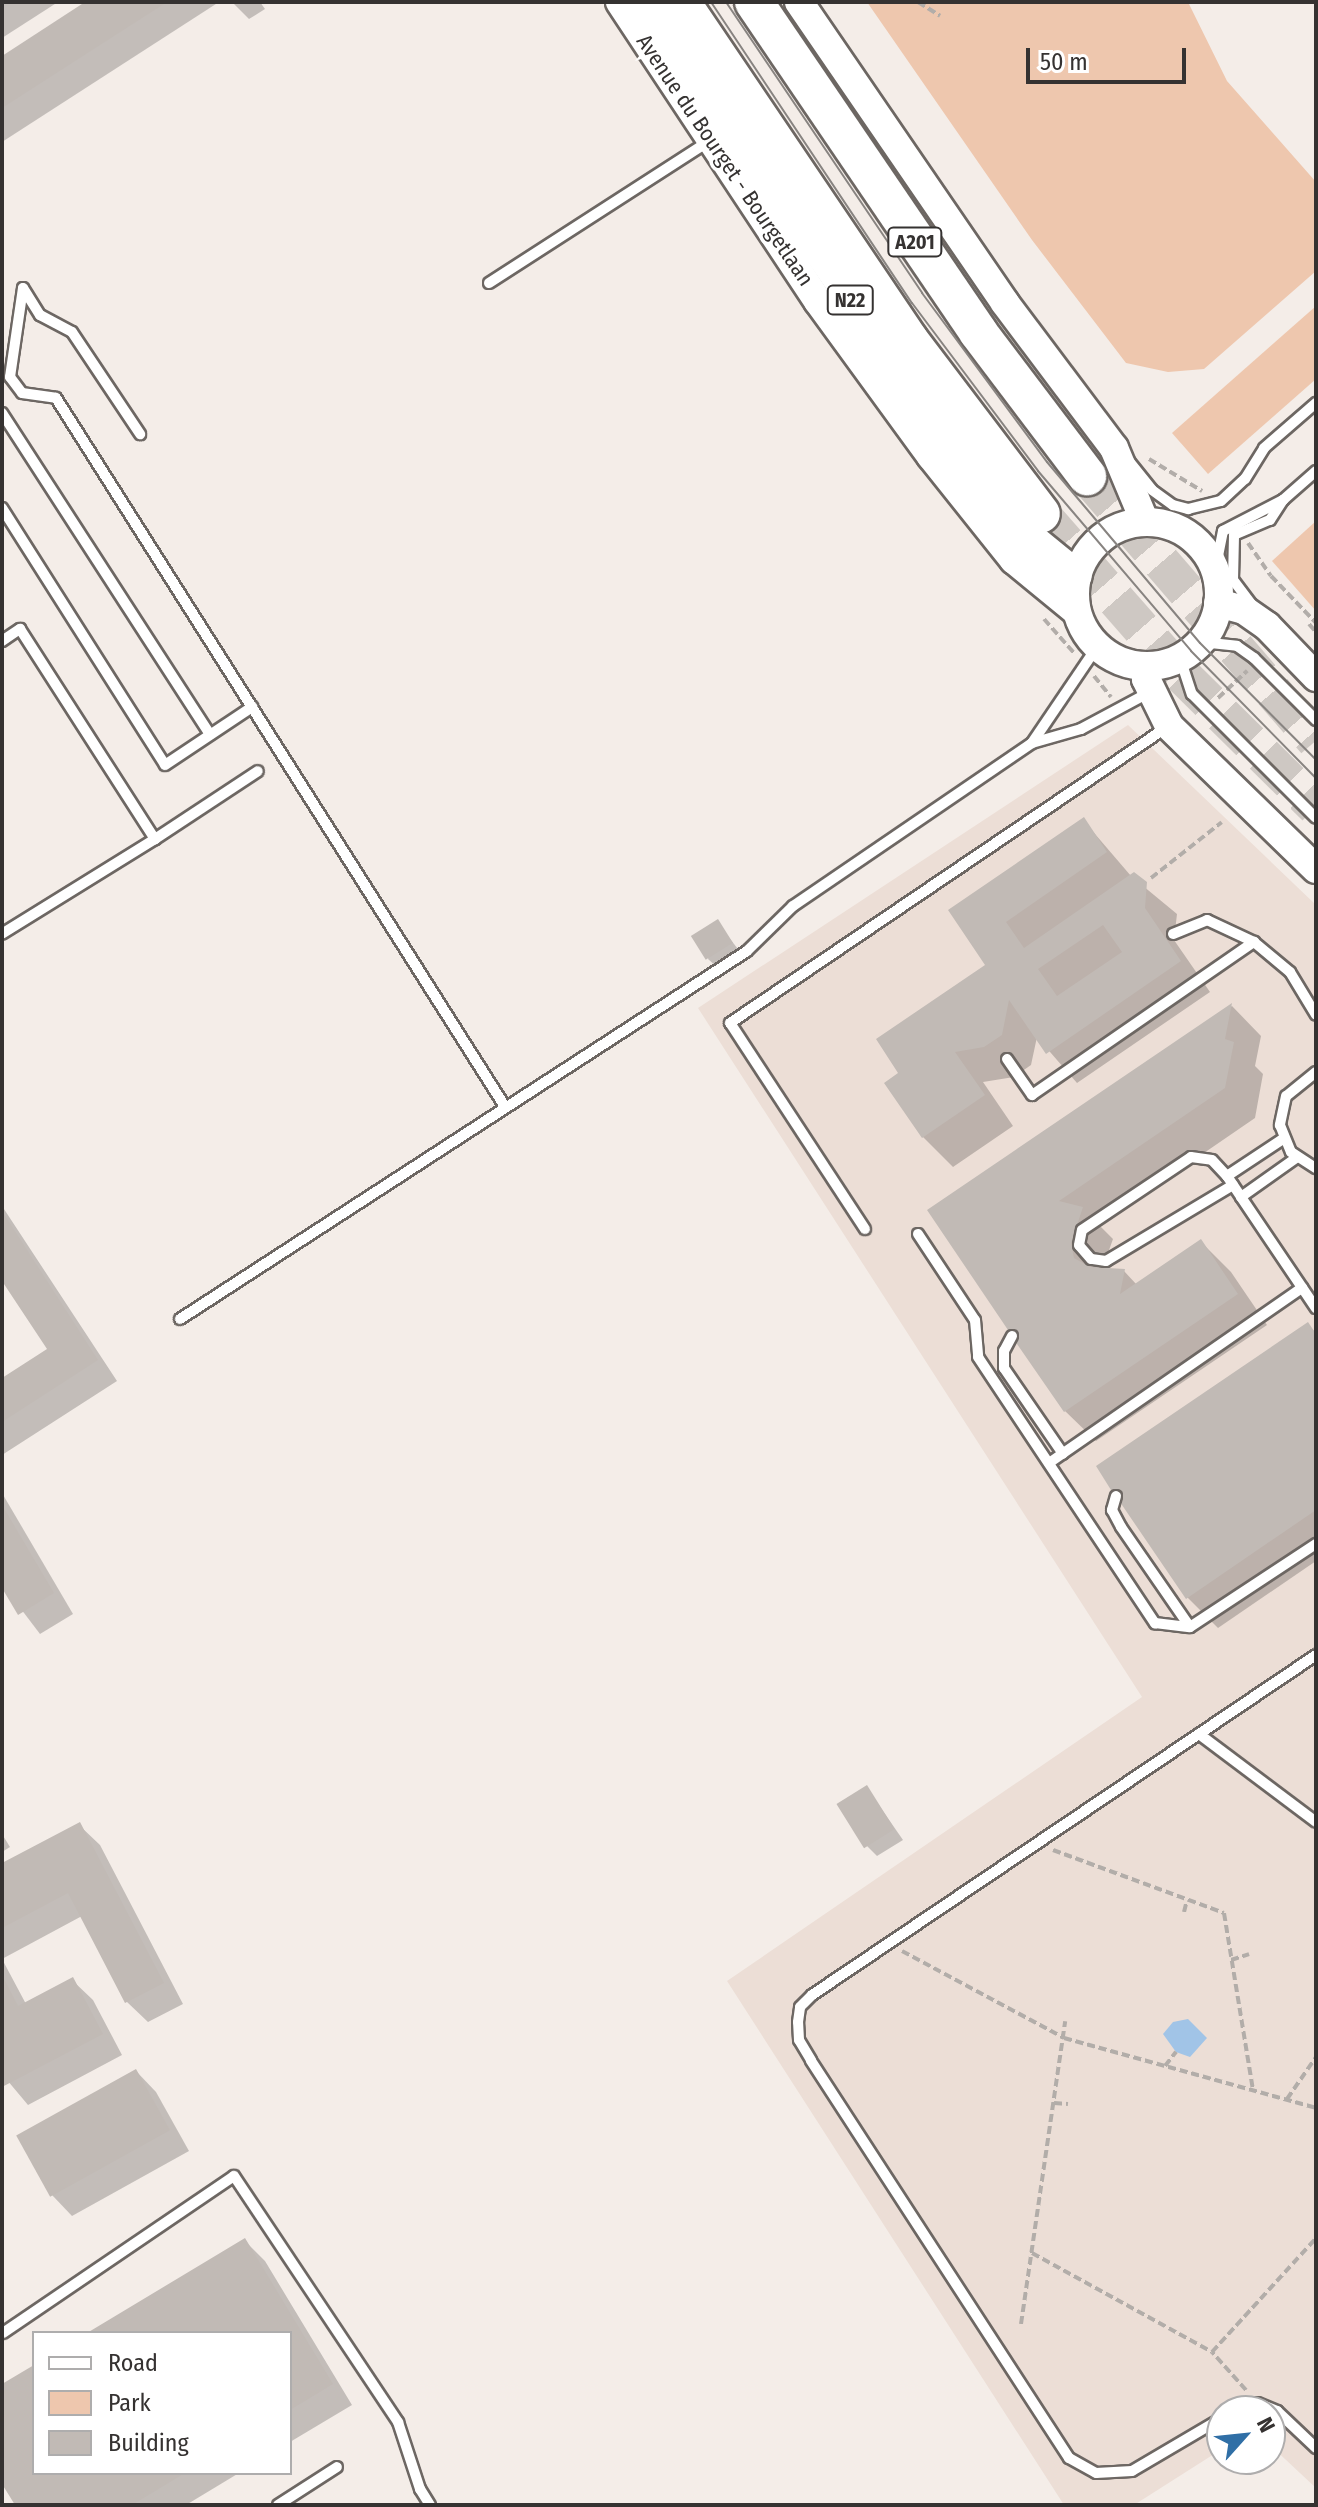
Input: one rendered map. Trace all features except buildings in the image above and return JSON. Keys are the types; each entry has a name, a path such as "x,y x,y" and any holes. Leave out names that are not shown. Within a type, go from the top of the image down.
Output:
{"highway":[{"name":"A201","path":"681,2 909,340 1041,514"},
{"name":"A201","path":"754,2 952,295 1087,476"}],"main road":[{"name":"N22","path":"650,2 954,448 1016,527 1076,576"}],"street":[{"name":"Avenue du Bourget - Bourgetlaan","path":"620,2 818,301 988,530 1014,560 1076,611"},
{"path":"799,2 1005,303 1114,448 1145,522"},
{"path":"1149,679 1191,650 1218,603 1215,571 1196,541 1181,530 1145,522 1109,532 1094,544 1076,576 1076,611 1097,647 1149,679 1169,726 1316,869"},
{"path":"1218,603 1244,610 1274,633 1316,677"}],"lane":[{"path":"489,283 710,141"},
{"path":"140,434 72,332 40,315 23,288 10,377 22,393 56,398 504,1105"},
{"path":"1114,448 1162,500 1188,509 1213,503 1245,479 1264,448 1316,403"},
{"path":"2,413 210,735"},
{"path":"1215,571 1223,531 1283,500 1316,471"},
{"path":"1274,633 1233,580 1233,543 1239,530 1270,520 1283,500"},
{"path":"2,508 165,765 252,707"},
{"path":"2,641 20,629 155,839"},
{"path":"1316,720 1257,661 1237,646 1191,650 1192,694 1316,818"},
{"path":"1032,743 1097,647"},
{"path":"180,1319 504,1105 747,951 793,906 1032,743 1081,729 1149,679"},
{"path":"865,1229 730,1023 1169,726"},
{"path":"2,934 258,771"},
{"path":"1173,934 1207,920 1254,942 1290,972 1316,1015"},
{"path":"1007,1059 1032,1095 1254,942"},
{"path":"1316,1072 1286,1096 1280,1125 1283,1139 1296,1158 1316,1168"},
{"path":"1283,1139 1230,1181 1106,1261 1091,1259 1079,1245 1082,1230 1191,1157 1212,1160 1230,1181 1316,1308"},
{"path":"1241,1197 1296,1158"},
{"path":"918,1234 975,1320 978,1357 1155,1623 1190,1627 1316,1544"},
{"path":"1049,1463 1302,1288"},
{"path":"1012,1336 1004,1351 1004,1368 1063,1454"},
{"path":"1116,1496 1112,1510 1121,1527 1190,1627"},
{"path":"1206,2427 1132,2471 1115,2475 1096,2473 1069,2458 799,2040 800,2007 887,1942 1316,1655"},
{"path":"1199,1734 1316,1822"},
{"path":"2,2333 234,2176 398,2422 430,2505"},
{"path":"1286,2420 1316,2448"},
{"path":"278,2505 337,2467"}],"path":[{"path":"918,2 940,16"},
{"path":"1144,455 1195,484 1213,503"},
{"path":"1239,530 1271,576 1316,623"},
{"path":"1274,633 1307,615"},
{"path":"1309,624 1316,632"},
{"path":"1206,710 1257,661"},
{"path":"1151,878 1222,822"},
{"path":"1034,1843 1224,1913 1253,2090"},
{"path":"1184,1912 1187,1900"},
{"path":"887,1942 1064,2038 1316,2108"},
{"path":"1231,1960 1249,1954"},
{"path":"1021,2324 1065,2021"},
{"path":"1165,2066 1176,2052"},
{"path":"1287,2099 1316,2057"},
{"path":"1054,2103 1068,2104"},
{"path":"1212,2352 1316,2238"},
{"path":"1032,2253 1212,2352 1251,2395"}],"shaded area":[{"path":"1128,725 1316,905 1316,2488 1286,2460 1286,2395 1206,2395 1206,2459 1134,2505 1064,2505 727,1981 1142,1697 698,1008"}],"green space":[{"path":"867,2 1188,2 1227,81 1316,182 1316,271 1204,369 1168,372 1126,363 1032,240"},
{"path":"1316,306 1316,379 1208,474 1172,433"},
{"path":"1316,521 1316,611 1272,561"}],"water":[{"path":"1188,2019 1207,2038 1190,2057 1176,2052 1163,2034 1173,2022"}],"tunnel":[{"path":"1087,476 1316,741"},
{"path":"1041,514 1182,675 1316,807"}],"tram line":[{"path":"711,2 912,303 1038,471 1191,651 1316,778"},
{"path":"726,2 922,293 1047,462 1200,643 1316,760"}]}
